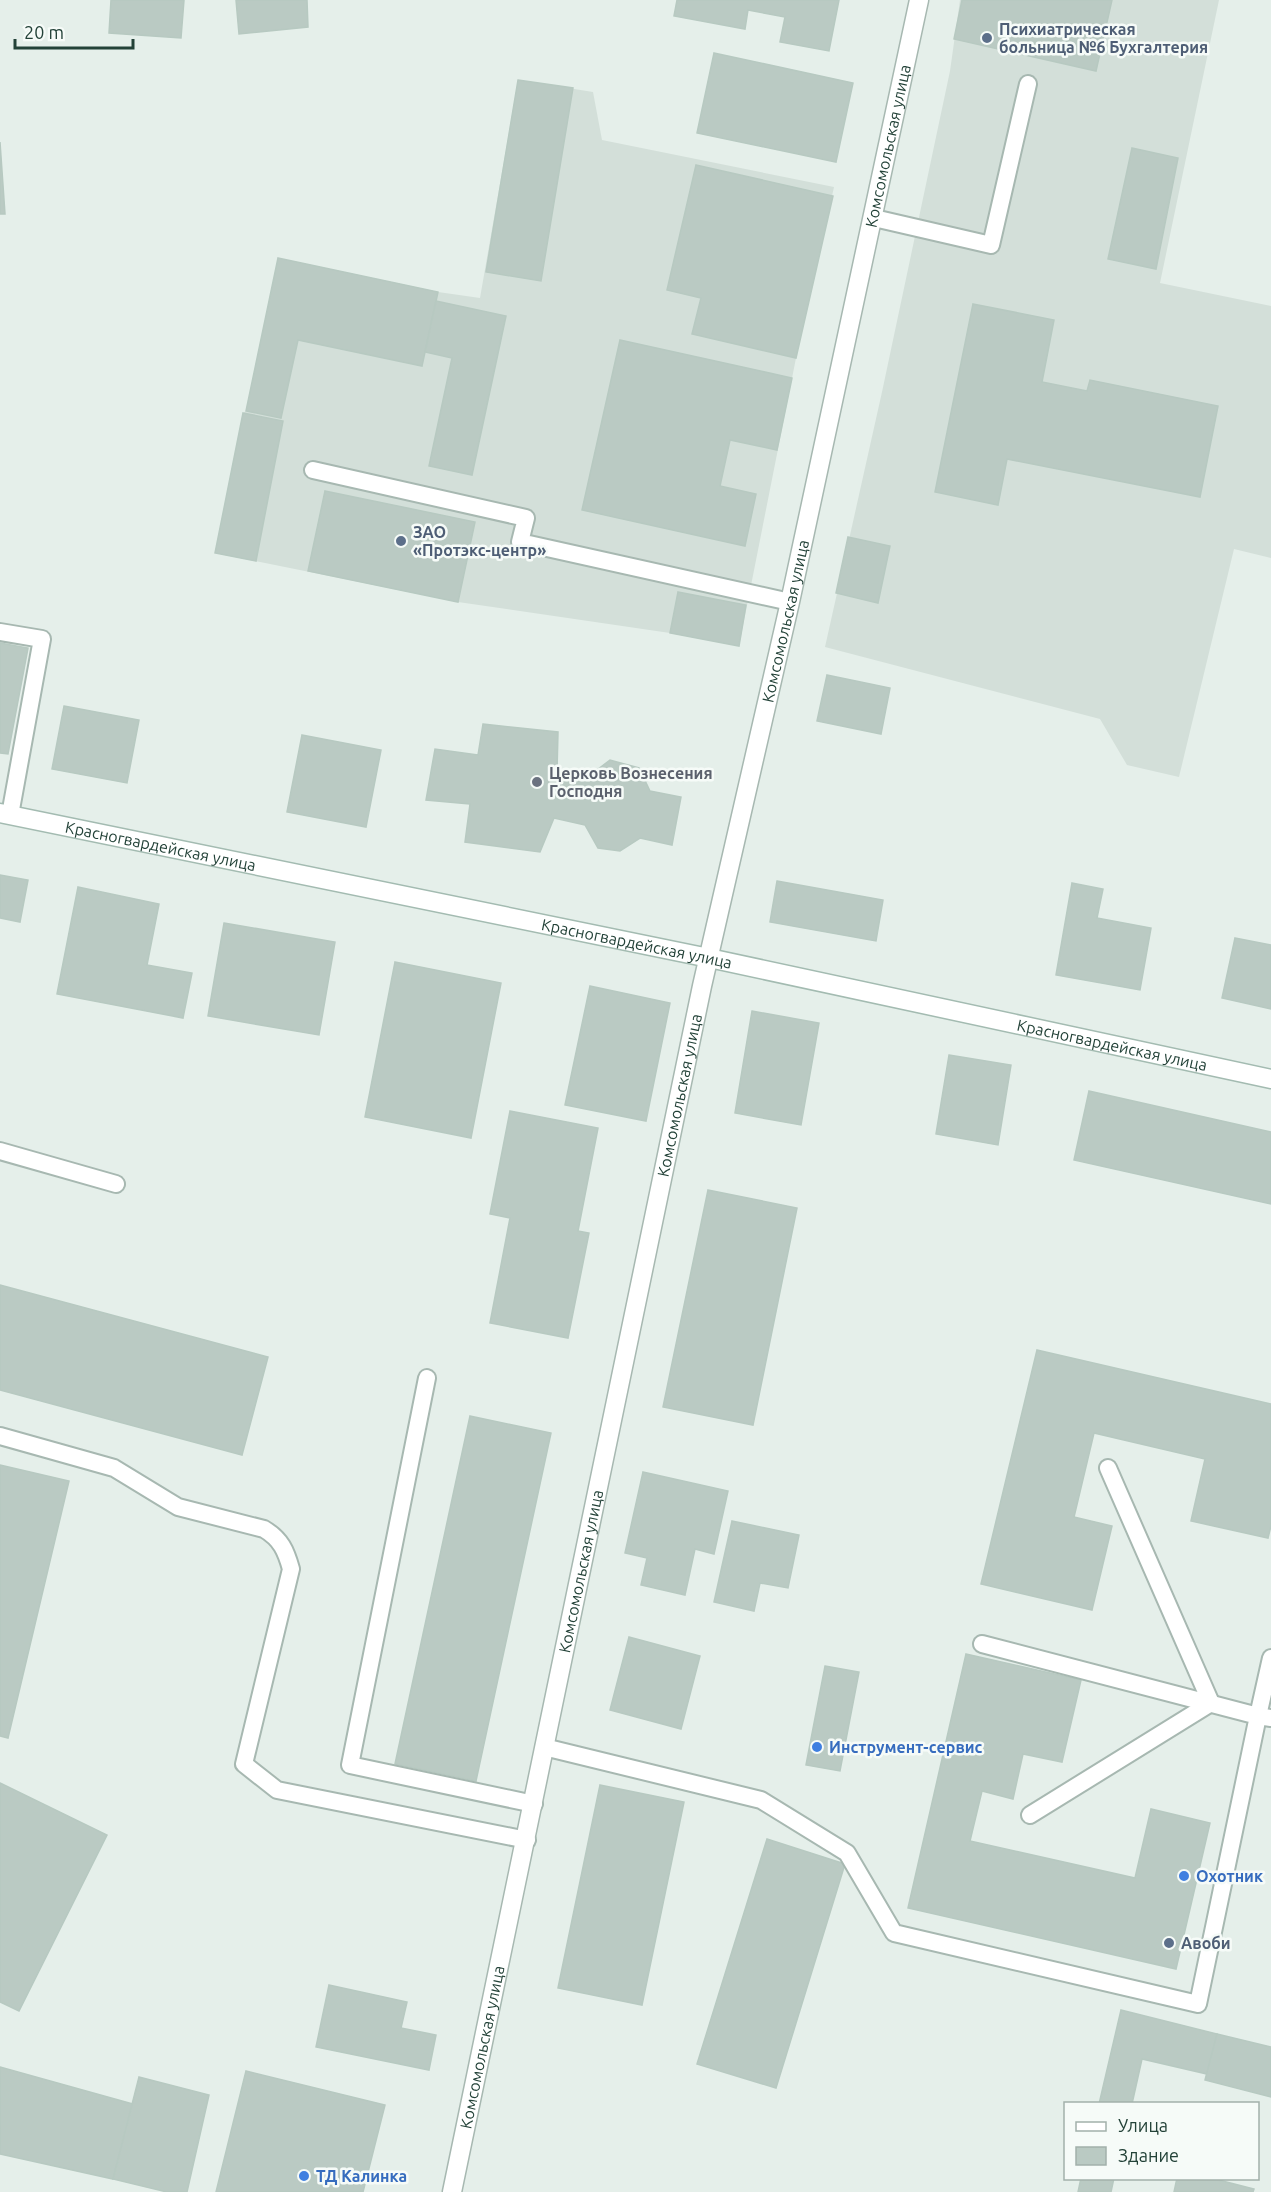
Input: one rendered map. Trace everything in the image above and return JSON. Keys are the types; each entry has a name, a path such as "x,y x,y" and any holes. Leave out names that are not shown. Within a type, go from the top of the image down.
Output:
{"street":[{"name":"Комсомольская улица","path":"452,2192 709,958 790,603 920,0"},
{"name":"Красногвардейская улица","path":"5,814 709,958 1271,1079"}],"lane":[{"path":"874,218 991,245 1029,84"},
{"path":"313,470 526,518 520,542 790,603"},
{"path":"0,632 42,639 5,814"},
{"path":"0,1151 116,1184"},
{"path":"427,1378 350,1765 534,1804"},
{"path":"0,1436 114,1468 178,1507 264,1529 275,1535 285,1549 291,1569 244,1764 278,1790 527,1840"},
{"path":"1108,1468 1211,1703"},
{"path":"982,1644 1264,1717"},
{"path":"544,1747 761,1800 847,1853 894,1933 1198,2004 1264,1717 1271,1658"},
{"path":"1030,1815 1211,1703"}],"shaded area":[{"path":"960,0 1219,0 1160,283 1271,306 1271,558 1234,549 1179,777 1127,765 1100,719 825,647 950,71"},
{"path":"518,80 593,92 602,140 834,187 796,358 739,646 670,633 458,602 215,553 243,413 246,411 278,258 438,292 480,298"}],"building":[{"path":"111,0 184,0 181,38 109,33"},
{"path":"236,0 307,0 308,27 239,34"},
{"path":"677,0 839,0 829,51 780,42 785,17 748,10 745,29 674,16"},
{"path":"962,0 1112,0 1096,71 954,39"},
{"path":"714,53 853,83 836,162 697,133"},
{"path":"518,80 573,88 541,281 486,272"},
{"path":"0,142 5,214 0,214"},
{"path":"1132,148 1178,158 1156,269 1108,259"},
{"path":"696,165 833,196 796,358 692,334 701,298 667,290"},
{"path":"278,258 438,292 422,366 298,340 281,418 246,411"},
{"path":"436,301 506,316 472,475 429,466 452,358 425,352"},
{"path":"973,304 1054,320 1042,382 1087,391 1090,380 1218,406 1200,497 1007,459 998,505 935,492"},
{"path":"620,340 792,378 777,450 730,440 720,486 756,494 745,546 582,510"},
{"path":"243,413 283,421 256,561 215,553"},
{"path":"325,491 475,522 458,602 308,571"},
{"path":"848,537 890,546 878,603 836,593"},
{"path":"678,592 746,605 739,646 670,633"},
{"path":"0,643 28,648 8,754 0,753"},
{"path":"827,675 890,688 881,734 817,721"},
{"path":"64,706 139,720 127,783 52,769"},
{"name":"Церковь Вознесения Господня","path":"483,724 558,732 557,772 593,773 610,760 639,768 650,791 681,797 672,845 640,838 620,851 598,848 585,825 554,818 540,852 465,842 470,804 426,800 435,749 478,755"},
{"path":"302,735 381,750 366,827 287,812"},
{"path":"0,875 28,880 20,922 0,918"},
{"path":"777,881 883,900 876,941 770,922"},
{"path":"1072,883 1103,889 1097,918 1151,928 1140,990 1056,975"},
{"path":"78,887 159,904 147,965 192,973 183,1018 57,994"},
{"path":"224,923 335,942 319,1035 208,1016"},
{"path":"1235,938 1271,945 1271,1009 1222,998"},
{"path":"395,962 501,983 471,1138 365,1117"},
{"path":"590,986 670,1003 646,1121 565,1105"},
{"path":"752,1011 819,1023 801,1125 735,1113"},
{"path":"949,1055 1011,1065 998,1145 936,1134"},
{"path":"1089,1091 1271,1132 1271,1204 1074,1160"},
{"path":"510,1111 598,1128 578,1231 589,1233 568,1338 490,1323 510,1218 490,1214"},
{"path":"708,1190 797,1208 753,1425 663,1407"},
{"path":"0,1285 268,1357 242,1455 0,1390"},
{"path":"1037,1350 1271,1404 1271,1526 1268,1538 1191,1521 1205,1459 1094,1433 1074,1517 1112,1526 1092,1610 981,1584"},
{"path":"470,1416 551,1433 476,1781 395,1764"},
{"path":"0,1465 69,1481 8,1738 0,1736"},
{"path":"643,1472 728,1491 714,1554 695,1549 685,1595 641,1585 647,1558 625,1553"},
{"path":"732,1521 799,1535 788,1588 760,1583 754,1611 714,1602"},
{"path":"629,1637 700,1656 681,1729 610,1710"},
{"path":"966,1654 1081,1680 1062,1762 1023,1754 1013,1799 982,1791 970,1841 1135,1878 1151,1809 1210,1823 1176,1969 908,1908"},
{"path":"825,1666 859,1672 840,1771 806,1765"},
{"path":"0,1783 107,1835 19,2011 0,2002"},
{"path":"600,1785 684,1802 642,2005 558,1988"},
{"path":"767,1839 845,1864 776,2088 697,2064"},
{"path":"329,1985 407,2002 401,2028 436,2035 429,2070 316,2047"},
{"path":"1121,2010 1217,2034 1207,2074 1142,2059 1132,2102 1099,2102"},
{"path":"1217,2034 1271,2047 1271,2097 1205,2080"},
{"path":"0,2067 133,2104 113,2179 0,2154"},
{"path":"246,2071 385,2105 363,2192 216,2192"},
{"path":"139,2077 209,2095 187,2192 167,2192 113,2179"},
{"path":"1081,2180 1114,2180 1111,2192 1078,2192"},
{"path":"1177,2180 1219,2180 1254,2189 1253,2192 1174,2192"}],"place":[{"name":"Психиатрическая больница №6 Бухгалтерия","path":"987,38"},
{"name":"ЗАО «Протэкс-центр»","path":"401,541"},
{"name":"Церковь Вознесения Господня","path":"537,782"},
{"name":"Инструмент-сервис","path":"817,1747"},
{"name":"Охотник","path":"1184,1876"},
{"name":"Авоби","path":"1169,1943"},
{"name":"ТД Калинка","path":"304,2176"}]}
